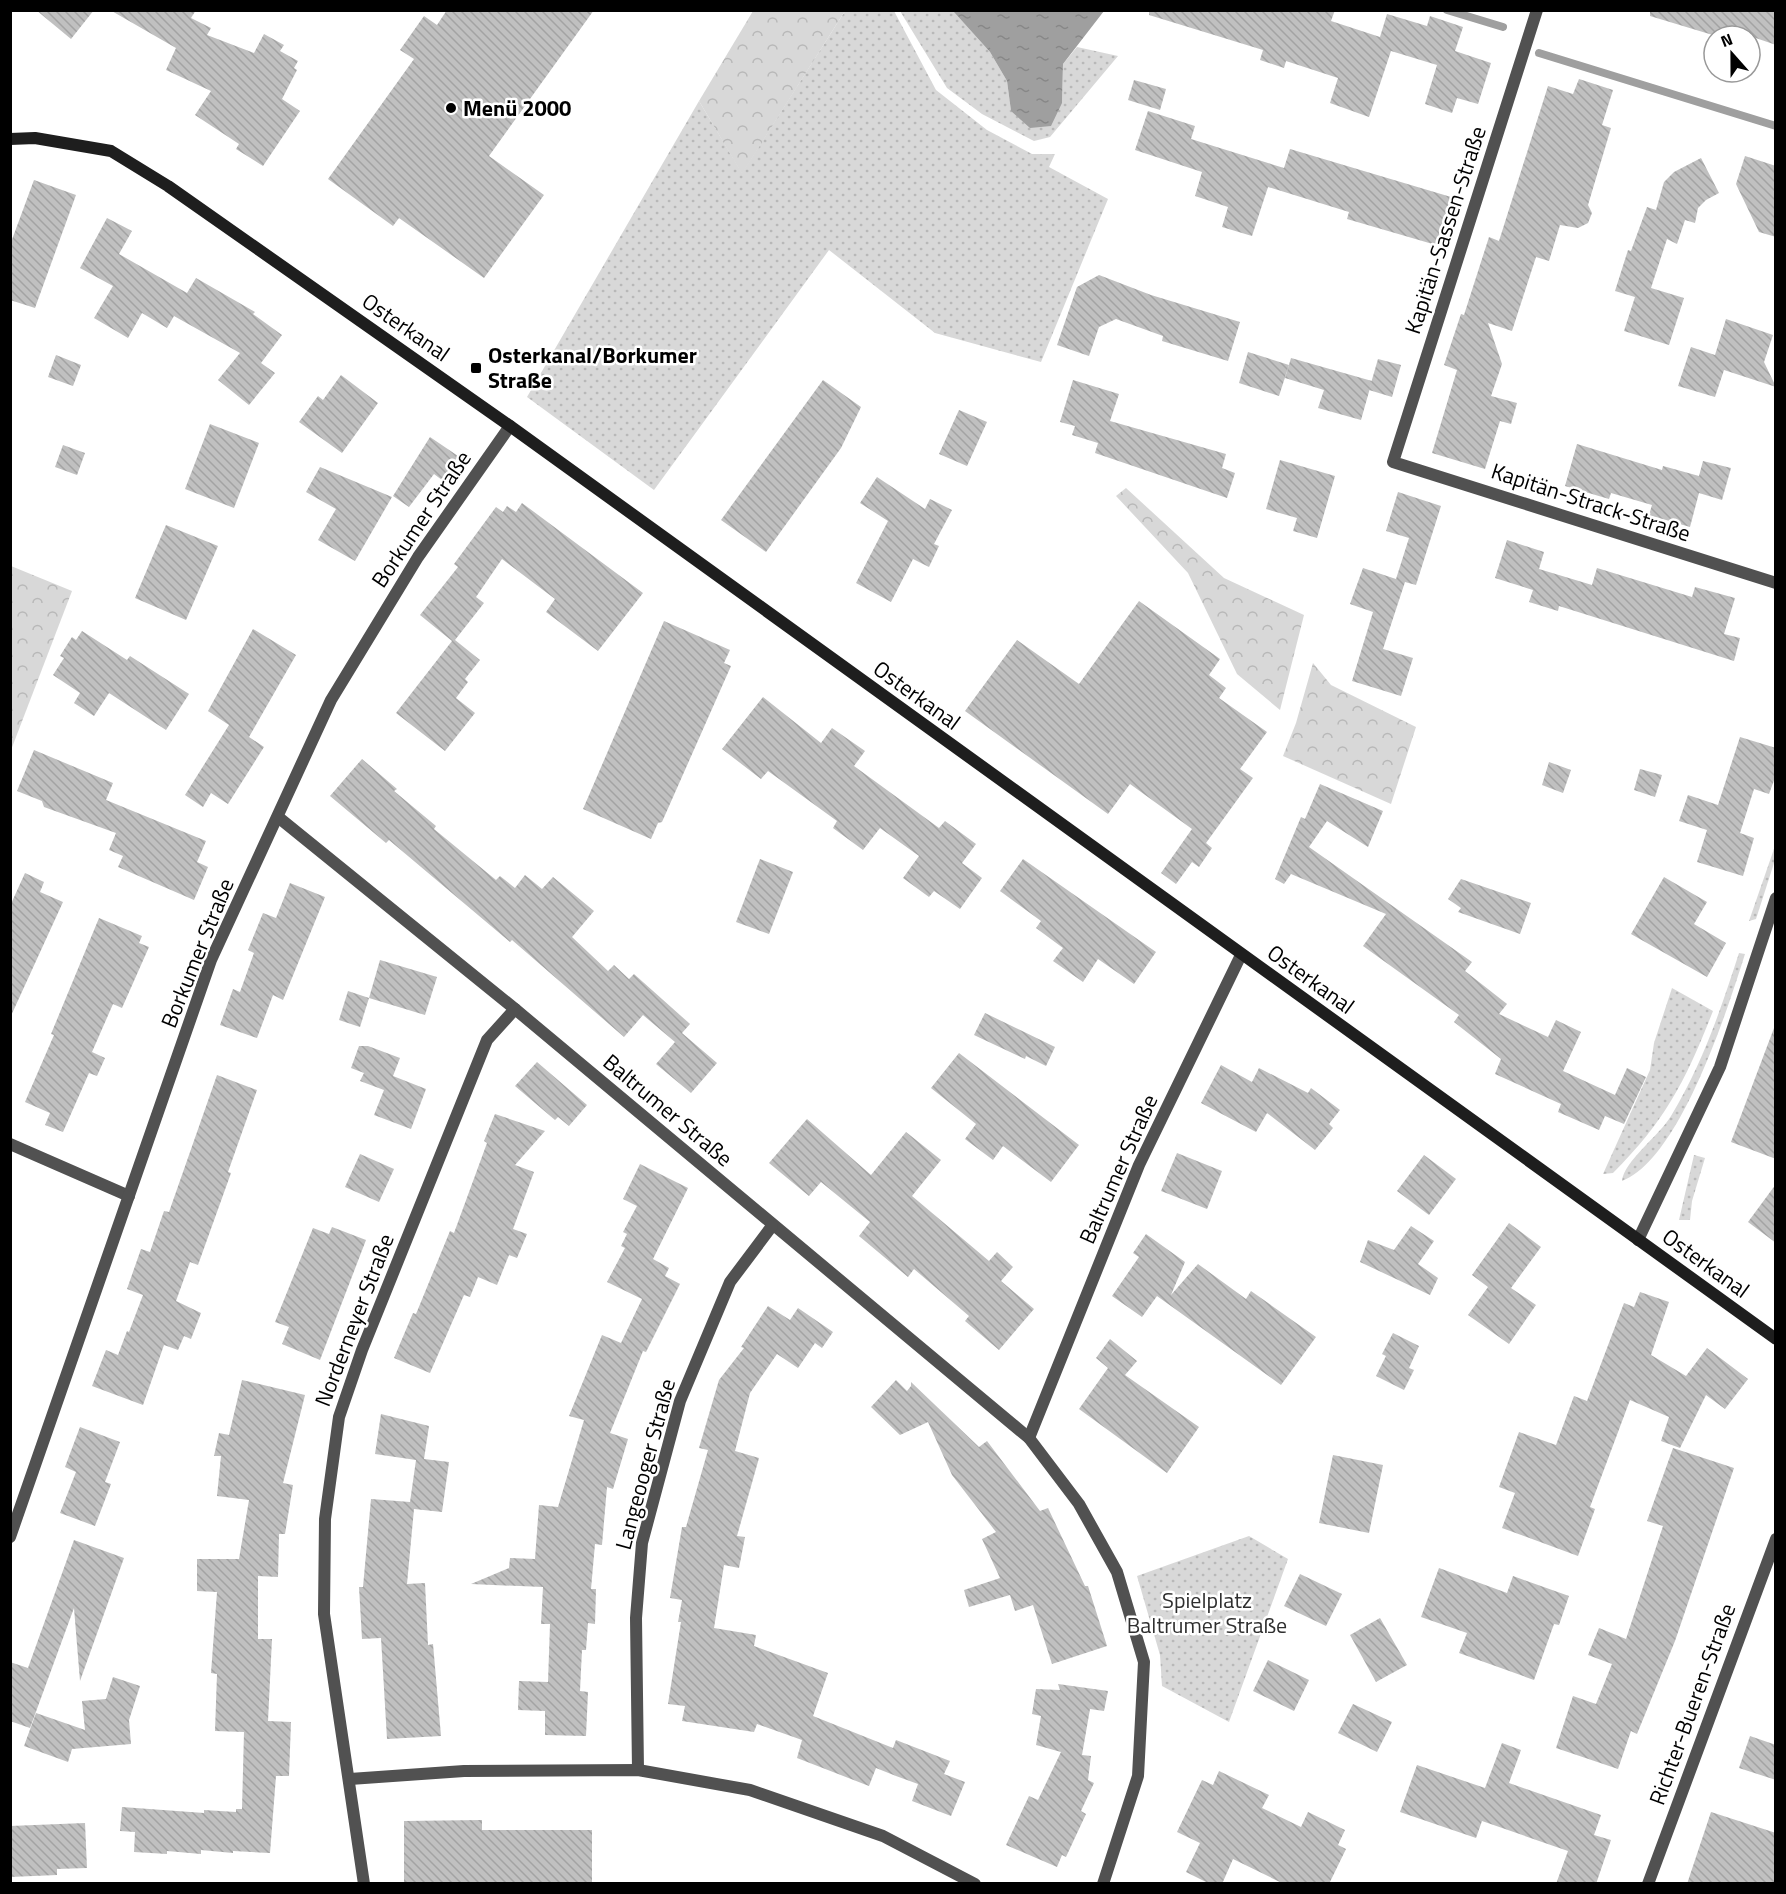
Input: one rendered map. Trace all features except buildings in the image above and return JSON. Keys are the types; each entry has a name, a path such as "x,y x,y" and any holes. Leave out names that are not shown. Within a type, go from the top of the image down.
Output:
{"main road":[{"name":"Osterkanal","path":"10,139 35,138 111,151 168,186 510,426 1776,1339"}],"street":[{"name":"Kapitän-Sassen-Straße","path":"1393,462 1537,10"},
{"name":"Borkumer Straße","path":"10,1537 211,960 331,700 418,557 510,426"},
{"name":"Kapitän-Strack-Straße","path":"1393,462 1776,583"},
{"name":"Baltrumer Straße","path":"278,818 515,1009 772,1226 1029,1438 1079,1504 1118,1572 1144,1662 1138,1776 1103,1884"},
{"path":"1638,1240 1720,1067 1776,898"},
{"name":"Baltrumer Straße","path":"1029,1438 1140,1165 1241,955"},
{"name":"Norderneyer Straße","path":"364,1884 350,1779 335,1701 324,1614 325,1519 339,1416 362,1350 488,1040 515,1009"},
{"path":"10,1144 129,1196"},
{"name":"Langeooger Straße","path":"638,1770 636,1618 642,1543 680,1401 730,1282 772,1226"},
{"name":"Richter-Bueren-Straße","path":"1648,1884 1776,1539"},
{"path":"350,1779 464,1771 638,1770 750,1790 883,1836 975,1884"}],"green space":[{"path":"753,11 845,11 742,174 699,101"},
{"path":"845,11 894,11 936,90 987,130 1032,154 1055,154 1049,167 1108,199 1041,362 935,333 829,250 654,490 527,397 699,101 742,173"},
{"path":"900,11 953,11 990,52 1007,81 1011,111 1062,103 1063,64 1077,47 1118,56 1050,137 1034,141 982,114 947,88"},
{"path":"1126,488 1224,578 1304,615 1280,710 1237,674 1188,573 1116,496"},
{"path":"11,566 72,591 11,750"},
{"path":"1313,663 1331,685 1416,727 1391,804 1283,756 1296,723"},
{"path":"1775,846 1775,860 1756,919 1749,921"},
{"path":"1739,953 1745,954 1726,1010 1682,1115 1663,1144 1643,1167 1622,1181 1629,1165 1666,1124 1682,1097 1710,1036"},
{"path":"1672,988 1713,1011 1683,1079 1661,1117 1613,1173 1603,1174 1650,1070 1654,1043"},
{"path":"1694,1155 1705,1158 1692,1201 1690,1220 1679,1220"},
{"name":"Spielplatz Baltrumer Straße","path":"1249,1536 1288,1559 1229,1722 1162,1686 1160,1655 1137,1576"}],"water":[{"path":"953,11 1104,11 1063,64 1062,103 1051,126 1030,128 1011,111 1007,81 990,52"}],"waterway":[{"path":"1447,10 1503,27"},
{"path":"1539,53 1776,126"}],"place":[{"name":"Menü 2000","path":"451,108"},
{"name":"Osterkanal/Borkumer Straße","path":"476,368"}]}
